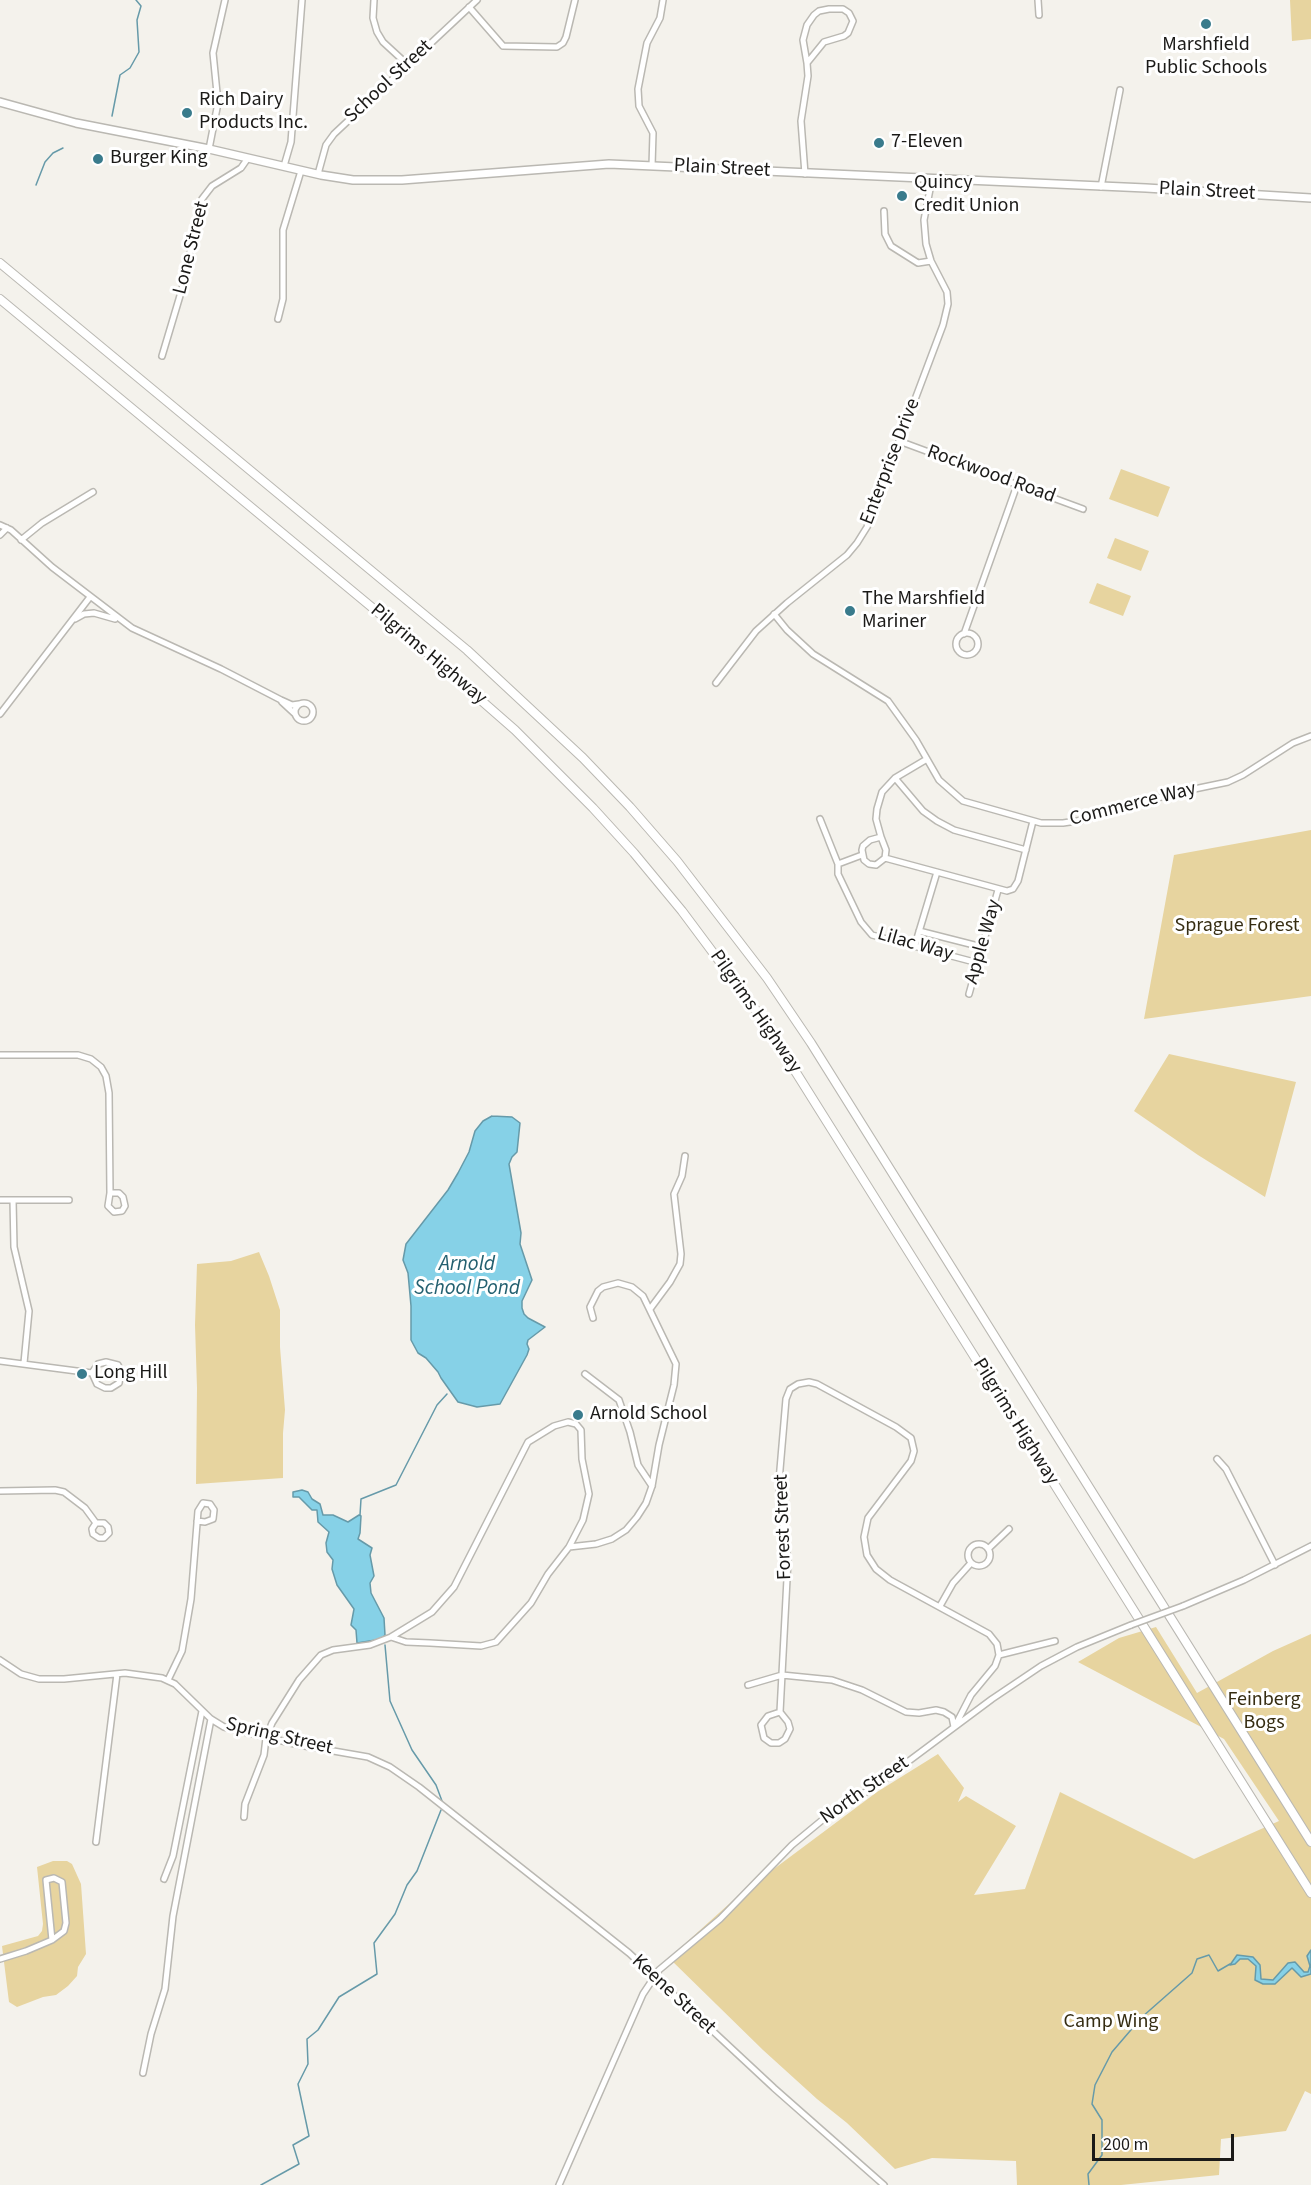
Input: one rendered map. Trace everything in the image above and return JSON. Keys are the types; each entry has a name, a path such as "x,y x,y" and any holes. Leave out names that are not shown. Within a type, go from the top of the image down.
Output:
{"highway":[{"name":"Pilgrims Highway","path":"0,263 476,658 583,758 677,861 767,978 811,1043 1311,1842"},
{"name":"Pilgrims Highway","path":"0,299 427,653 515,730 593,808 682,911 749,1000 802,1082 1311,1893"}],"main road":[{"name":"Plain Street","path":"0,102 51,117 209,149 301,171 353,180 389,181 589,165 652,166 1311,198"}],"street":[{"path":"209,149 218,103 213,52 225,0"},
{"path":"284,166 291,142 302,0"},
{"path":"374,0 374,23 377,32 383,42 408,66"},
{"name":"School Street","path":"318,174 329,140 408,66 469,4 477,0"},
{"path":"469,4 503,46 561,46 569,29 575,0"},
{"path":"652,166 653,133 639,106 638,89 647,43 660,18 663,0"},
{"path":"1038,0 1039,15"},
{"path":"805,174 801,121 808,76 803,40 814,15 824,9 847,10 853,18 848,33 824,42 807,63"},
{"path":"1101,187 1120,90"},
{"name":"Lone Street","path":"162,356 182,289 202,199 212,186 241,168 248,158"},
{"path":"278,319 283,299 283,230 301,171"},
{"name":"Enterprise Drive","path":"716,683 750,638 774,614 841,561 857,543 870,520 943,325 948,304 947,292 931,261 926,244 924,220 932,179"},
{"path":"884,211 885,234 891,246 918,263 931,261"},
{"name":"Rockwood Road","path":"899,441 1083,509"},
{"path":"963,634 970,634 977,640 978,647 971,654 964,654 957,646 958,639 963,634 1017,484"},
{"path":"21,540 42,523 93,492"},
{"path":"0,525 7,528 46,563 119,621"},
{"path":"0,535 7,528"},
{"path":"0,714 90,597"},
{"path":"74,620 84,614 94,613 119,621 292,705 304,703 310,706 312,715 304,720 299,719 281,700"},
{"name":"Commerce Way","path":"774,614 796,640 813,654 888,701 939,780 963,801 1034,820 1064,823 1083,820 1175,793 1228,782 1311,736"},
{"path":"295,714 299,704"},
{"path":"881,837 870,840 863,846 862,855 869,864 876,865 885,858 886,850 876,819 882,792 895,778 927,759"},
{"path":"895,778 922,811 937,821 954,830 1026,850"},
{"name":"Lilac Way","path":"820,819 838,864 838,874 861,922 872,935 978,963"},
{"path":"885,858 1007,891 1013,889 1018,881 1034,820"},
{"path":"838,864 862,855"},
{"path":"915,945 937,872"},
{"name":"Apple Way","path":"969,994 998,890"},
{"path":"919,931 982,947"},
{"path":"0,1055 78,1055 91,1059 101,1067 108,1087 110,1193"},
{"path":"650,1309 680,1264 681,1254 674,1194 682,1176 685,1156"},
{"path":"0,1200 69,1200"},
{"path":"13,1200 14,1247 28,1307 24,1363"},
{"path":"569,1547 596,1544 619,1535 642,1510 652,1486 676,1368 674,1357 638,1290 625,1284 611,1284 603,1287 594,1296 590,1307 593,1318"},
{"path":"0,1361 92,1373"},
{"path":"106,1362 118,1365 121,1374 117,1385 107,1388 95,1383 92,1373 98,1364 106,1362"},
{"path":"585,1374 619,1400 638,1465 652,1486"},
{"name":"Forest Street","path":"780,1712 768,1716 761,1725 764,1738 771,1743 782,1741 789,1733 788,1722 780,1712 788,1560 779,1481 786,1399 790,1389 795,1385 809,1382 817,1384 896,1427 911,1438 914,1451 912,1461 868,1518 865,1530 866,1549 873,1565 880,1573 989,1634 997,1644 999,1655"},
{"path":"244,1817 245,1804 264,1755 266,1738 287,1697 305,1672 321,1655 333,1650 370,1646 391,1637 432,1612 454,1587 528,1442 554,1426 568,1422 576,1424 581,1430 583,1465 589,1494 583,1520 569,1547 531,1603 496,1642 481,1646 401,1641 391,1637"},
{"path":"1217,1459 1223,1464 1275,1565"},
{"path":"0,1491 55,1490 64,1492 85,1508 96,1523"},
{"path":"168,1680 182,1651 191,1599 197,1521"},
{"path":"988,1549 1009,1529"},
{"path":"983,1544 988,1549 990,1556 987,1562 977,1566 971,1563 968,1556 972,1546 983,1544"},
{"name":"North Street","path":"559,2185 653,1976 720,1919 750,1886 814,1826 842,1805 874,1787 1019,1680 1052,1659 1090,1641 1221,1591 1311,1546"},
{"path":"940,1606 953,1583 971,1563"},
{"path":"954,1727 971,1695 995,1666 999,1655 1055,1641"},
{"name":"Spring Street","path":"0,1660 21,1674 39,1679 141,1674 168,1680 188,1694 202,1711 225,1727 266,1738 357,1754 375,1760 404,1776 453,1815"},
{"path":"96,1842 117,1674"},
{"path":"748,1685 782,1675 839,1682 911,1713 940,1711 951,1717 954,1727"},
{"path":"164,1879 173,1856 202,1711"},
{"path":"143,2073 151,2034 165,1989 172,1924 212,1719"},
{"name":"Keene Street","path":"453,1815 624,1949 884,2185"},
{"path":"0,1959 52,1940 64,1930 66,1923 62,1882 54,1878 46,1880 52,1940"}],"green space":[{"path":"1290,0 1311,0 1311,39 1292,41"},
{"path":"1121,469 1170,487 1158,517 1109,499"},
{"path":"1115,538 1149,551 1141,571 1107,558"},
{"path":"1097,583 1131,596 1123,616 1089,603"},
{"name":"Sprague Forest","path":"1311,830 1311,996 1144,1019 1174,855"},
{"path":"1169,1054 1296,1082 1265,1197 1134,1111"},
{"path":"259,1252 280,1310 280,1347 285,1410 283,1478 196,1484 197,1264 231,1261"},
{"name":"Camp Wing","path":"1156,1627 1197,1693 1273,1651 1311,1634 1311,2094 1305,2091 1286,2131 1221,2139 1219,2175 1121,2185 1017,2185 1016,2161 932,2158 895,2169 847,2123 763,2050 669,1958 739,1895 877,1792 938,1754 964,1788 958,1802 966,1796 1016,1826 974,1895 1025,1889 1060,1792 1194,1859 1279,1821 1224,1739 1078,1662 1119,1638"},
{"path":"53,1861 67,1861 72,1864 81,1884 86,1954 78,1967 77,1976 68,1986 56,1995 43,1997 17,2007 9,2002 2,1946 38,1936 42,1931 37,1867"}],"water":[{"name":"Arnold School Pond","path":"492,1116 512,1117 520,1123 517,1152 509,1164 521,1233 520,1244 532,1280 522,1301 522,1308 528,1318 545,1327 528,1340 527,1355 500,1404 477,1407 458,1402 438,1372 426,1358 418,1353 411,1340 408,1273 403,1260 406,1244 448,1190 458,1173 469,1152 475,1131 483,1121"},
{"path":"302,1490 308,1492 312,1499 320,1504 323,1515 333,1515 348,1522 361,1516 358,1539 372,1548 370,1555 374,1576 370,1583 371,1593 384,1618 385,1635 382,1639 357,1643 356,1630 351,1625 354,1609 337,1585 332,1569 333,1560 327,1552 326,1543 329,1532 318,1522 317,1510 312,1510 299,1497 293,1497 293,1492"},
{"path":"1311,1950 1311,1974 1301,1977 1292,1968 1275,1984 1263,1984 1255,1980 1256,1966 1248,1959 1240,1959 1230,1965 1237,1955 1253,1957 1260,1965 1261,1979 1273,1980 1288,1963 1295,1962 1304,1972 1308,1972 1310,1966 1307,1956"}],"waterway":[{"path":"112,116 120,75 130,68 139,52 137,20 141,6 136,0"},
{"path":"36,185 45,162 53,153 63,148"},
{"path":"360,1515 361,1499 396,1485 437,1405 447,1394"},
{"path":"385,1645 390,1701 412,1750 436,1785 442,1801"},
{"path":"261,2185 299,2164 293,2145 309,2136 298,2084 308,2064 307,2039 318,2030 339,1997 377,1974 374,1943 395,1914 407,1885 417,1871 441,1810"},
{"path":"1089,2185 1088,2174 1102,2155 1102,2120 1092,2104 1095,2085 1112,2052 1142,2017 1192,1973 1197,1959 1209,1955 1218,1971 1230,1964"}],"place":[{"name":"Marshfield Public Schools","path":"1206,24"},
{"name":"Rich Dairy Products Inc.","path":"187,113"},
{"name":"7-Eleven","path":"879,143"},
{"name":"Burger King","path":"98,159"},
{"name":"Quincy Credit Union","path":"902,196"},
{"name":"The Marshfield Mariner","path":"850,611"},
{"name":"Long Hill","path":"82,1374"},
{"name":"Arnold School","path":"578,1415"}],"park label":[{"name":"Feinberg Bogs","path":"1264,1712"}]}
